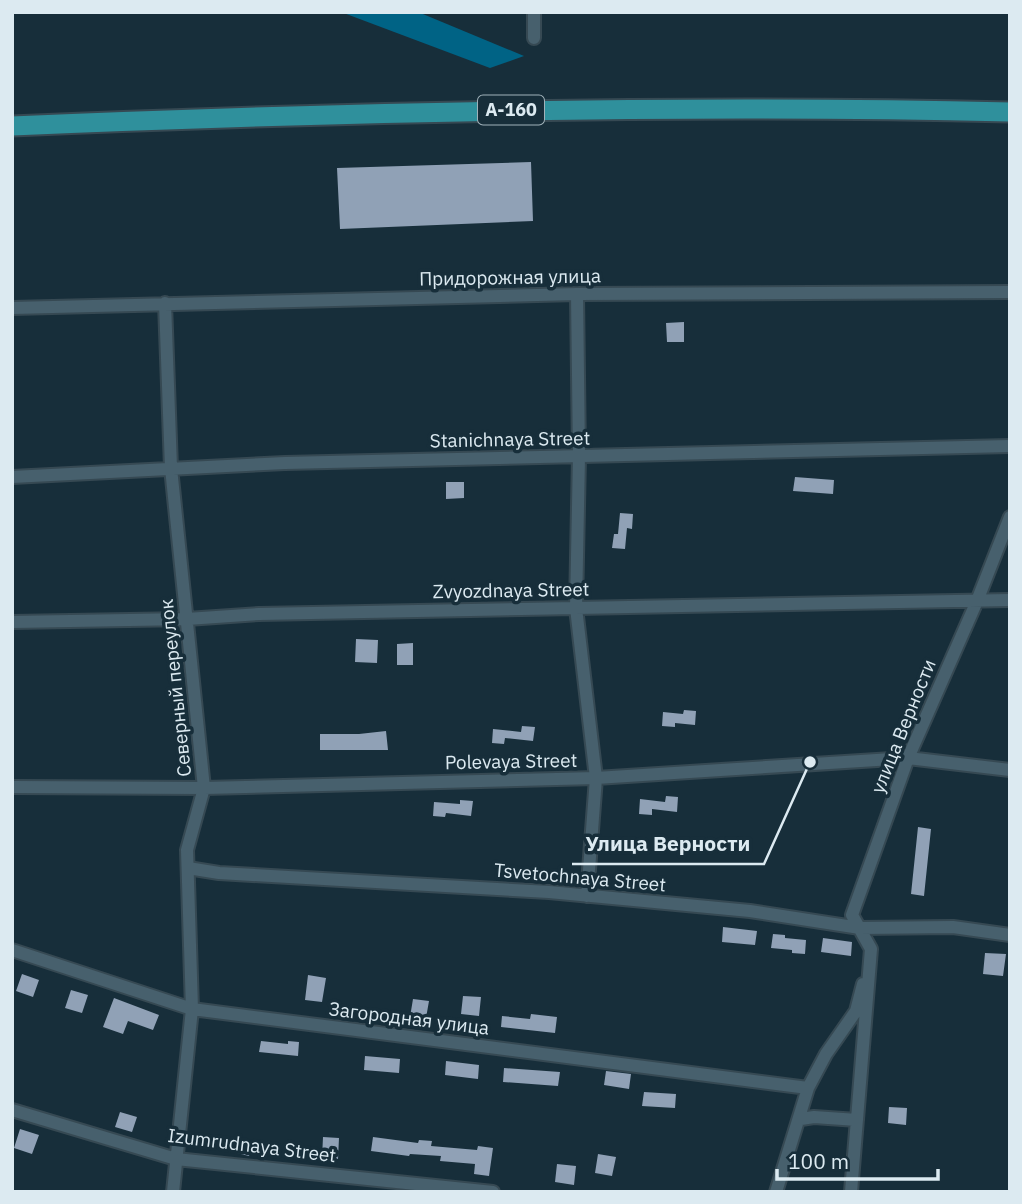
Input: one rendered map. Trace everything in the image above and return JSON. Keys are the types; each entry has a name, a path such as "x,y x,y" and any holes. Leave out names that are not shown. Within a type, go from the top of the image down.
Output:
{"highway":[{"name":"А-160","path":"12,126 226,117 522,110 1010,111"},
{"name":"А-160","path":"12,136 192,128 690,119 1010,121"}],"street":[{"path":"534,12 534,38"},
{"name":"Придорожная улица","path":"12,308 577,294 1010,292"},
{"path":"577,294 579,456 576,608 596,778 587,896"},
{"name":"Северный переулок","path":"164,303 171,468 204,788 187,850 192,1009 173,1192"},
{"name":"Stanichnaya Street","path":"12,477 285,463 1010,446"},
{"name":"улица Верности","path":"871,949 852,915 908,758 978,601 1010,517"},
{"name":"Zvyozdnaya Street","path":"12,622 187,619 259,614 1010,600"},
{"name":"Polevaya Street","path":"12,786 204,788 596,778 908,758 1010,770"},
{"name":"Tsvetochnaya Street","path":"188,868 219,873 587,896 750,911 860,929 953,927 1010,935"},
{"path":"776,1192 808,1088 826,1054 856,1011 871,949"},
{"path":"851,1192 871,949"},
{"name":"Загородная улица","path":"12,950 192,1009 808,1088"},
{"name":"Izumrudnaya Street","path":"12,1110 176,1159 494,1192"},
{"path":"800,1119 814,1117 857,1121"}],"shaded area":[{"path":"341,12 418,12 524,56 490,68"}],"building":[{"path":"531,162 533,221 340,229 337,168"},
{"path":"684,322 684,342 667,342 666,323"},
{"path":"795,477 834,480 833,494 793,491"},
{"path":"446,482 464,482 464,498 446,499"},
{"path":"620,513 633,514 632,529 627,528 625,549 612,548 614,534 618,534"},
{"path":"356,639 378,640 377,663 355,662"},
{"path":"413,643 413,665 397,665 397,644"},
{"path":"684,710 696,711 695,725 675,723 675,727 662,726 663,712 683,714"},
{"path":"522,726 535,727 533,741 505,738 504,744 492,743 493,729 521,732"},
{"path":"386,731 388,750 320,750 320,734"},
{"path":"666,796 678,797 677,812 652,809 652,815 639,814 640,799 665,802"},
{"path":"460,800 473,801 471,816 446,813 445,817 433,816 434,802 460,804"},
{"path":"918,827 931,829 924,896 911,894"},
{"path":"723,927 757,931 755,945 722,942"},
{"path":"773,934 806,940 805,954 771,948"},
{"path":"823,938 852,942 851,956 821,952"},
{"path":"985,953 1006,954 1003,976 983,974"},
{"path":"22,974 39,980 33,997 16,991"},
{"path":"308,975 326,978 322,1002 305,1000"},
{"path":"71,990 88,995 82,1013 65,1008"},
{"path":"463,996 481,997 479,1016 461,1014"},
{"path":"114,998 159,1015 153,1030 128,1021 123,1034 103,1027"},
{"path":"413,999 429,1001 426,1018 410,1017"},
{"path":"531,1014 557,1017 555,1033 501,1027 502,1016 530,1019"},
{"path":"261,1041 288,1044 288,1041 299,1042 298,1056 259,1052"},
{"path":"365,1056 400,1059 399,1073 364,1070"},
{"path":"446,1061 479,1065 478,1079 445,1075"},
{"path":"504,1068 560,1072 558,1086 503,1082"},
{"path":"606,1071 631,1074 629,1089 604,1085"},
{"path":"644,1092 676,1094 675,1108 642,1106"},
{"path":"889,1107 907,1108 906,1125 888,1123"},
{"path":"120,1112 137,1117 132,1132 115,1127"},
{"path":"20,1129 39,1135 32,1154 14,1148"},
{"path":"237,1137 253,1141 249,1156 233,1152"},
{"path":"323,1137 339,1138 338,1159 322,1158"},
{"path":"373,1137 418,1143 419,1140 432,1141 431,1146 477,1150 478,1146 493,1148 489,1176 474,1174 475,1164 440,1161 441,1156 409,1156 371,1151"},
{"path":"598,1154 616,1157 612,1176 595,1173"},
{"path":"557,1164 576,1166 574,1185 555,1182"}],"place":[{"name":"Улица Верности","path":"810,762"}]}
